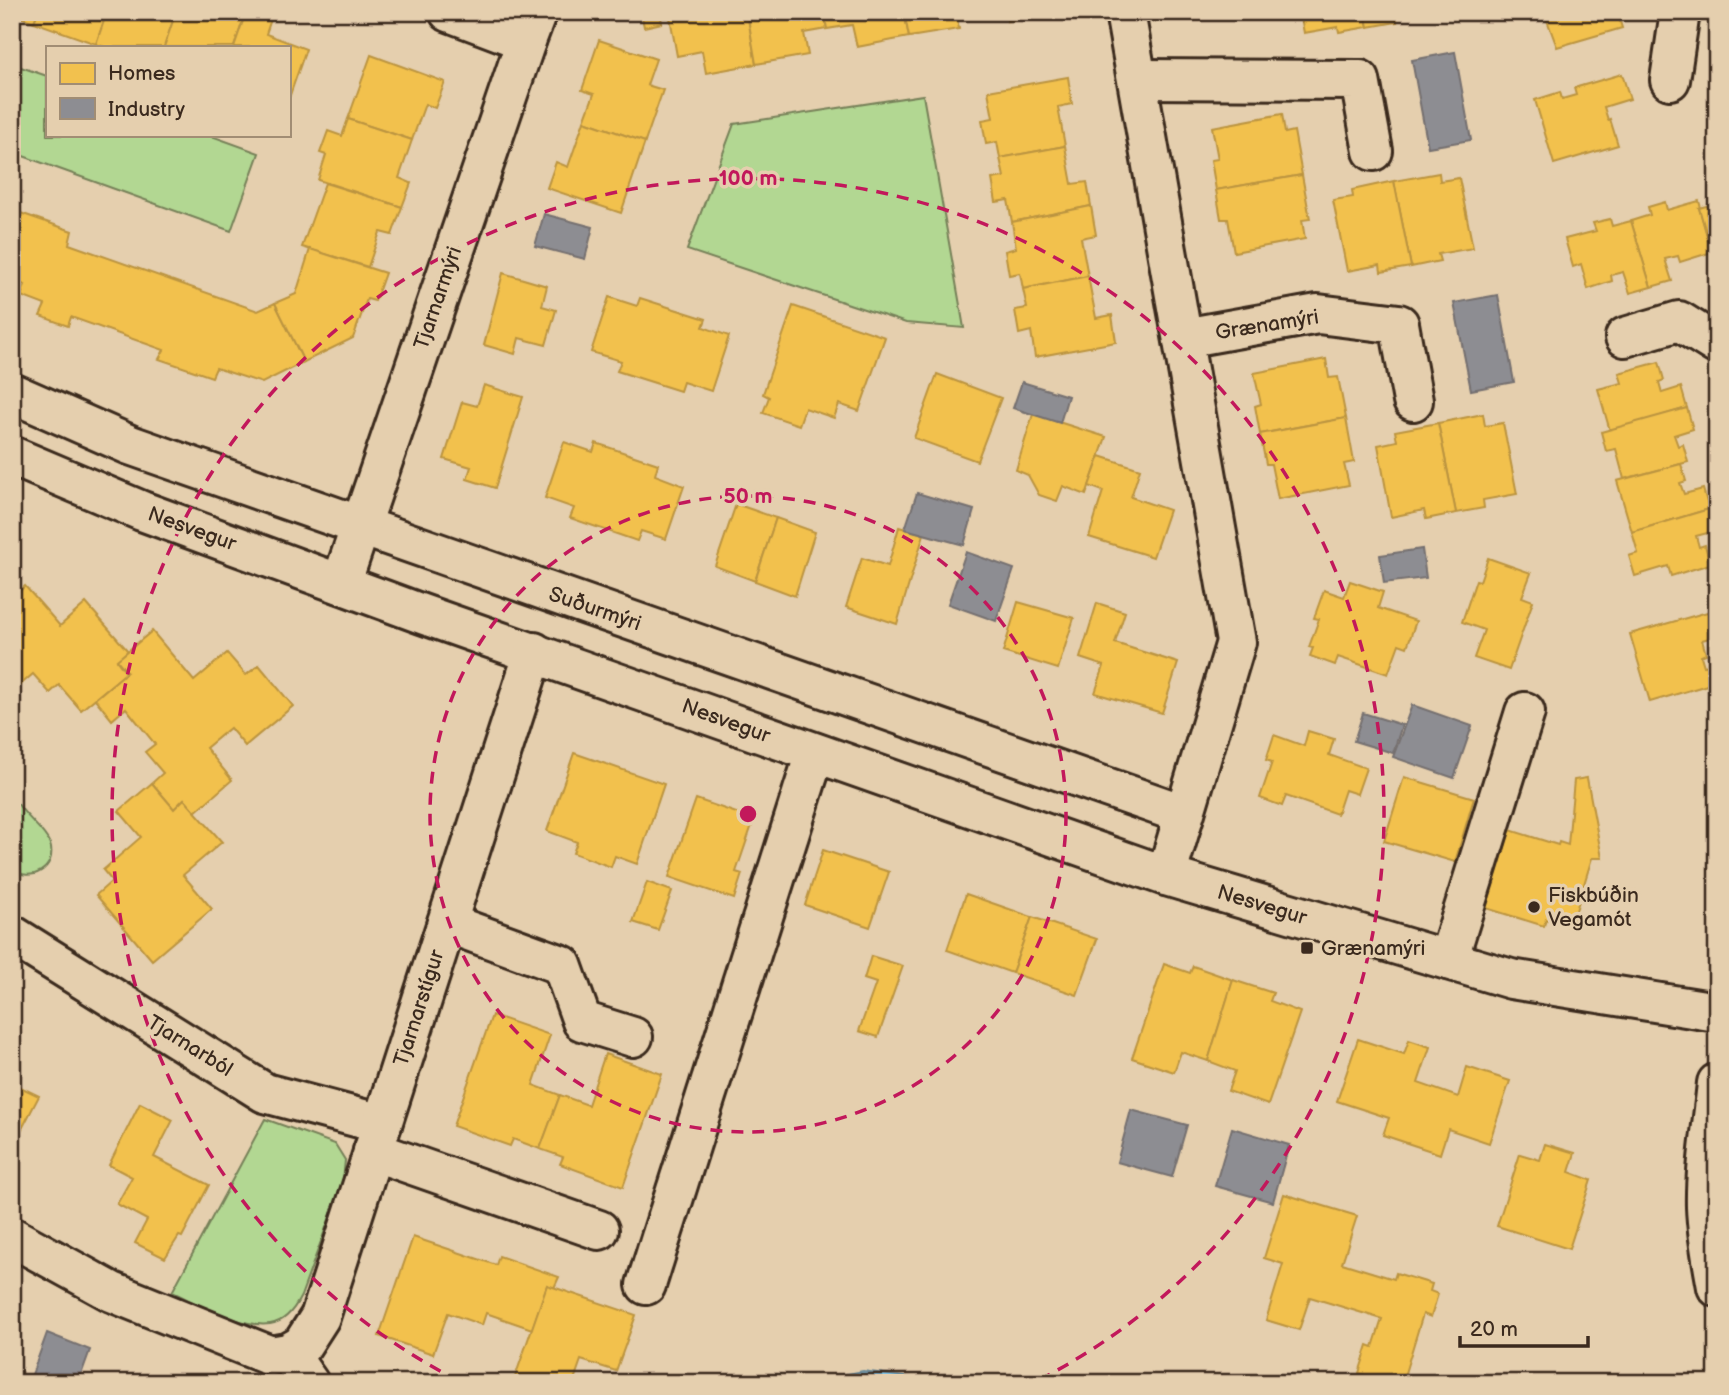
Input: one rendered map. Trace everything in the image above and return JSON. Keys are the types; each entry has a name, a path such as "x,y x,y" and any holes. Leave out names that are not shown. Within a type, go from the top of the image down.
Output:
{"street":[{"path":"449,12 531,27"},
{"path":"1125,12 1236,642 1166,876"},
{"path":"1670,80 1680,12"},
{"name":"Tjarnarmýri","path":"341,584 531,27"},
{"path":"1138,79 1360,79 1373,150"},
{"name":"Grænamýri","path":"1184,338 1318,314 1399,324 1413,401"},
{"path":"1625,337 1679,321 1717,345"},
{"name":"Suðurmýri","path":"12,393 130,445 1183,814"},
{"name":"Nesvegur","path":"12,456 142,510 341,584 1166,876 1511,979 1717,1012"},
{"name":"Tjarnarstígur","path":"12,1237 112,1292 298,1368 302,1345 320,1317 534,652"},
{"path":"1448,960 1525,712"},
{"path":"646,1286 815,753"},
{"path":"447,923 562,965 582,1021 633,1037"},
{"name":"Tjarnarból","path":"12,935 265,1093 599,1230"},
{"path":"1717,1083 1707,1161 1706,1206 1710,1252 1717,1287"}],"green space":[{"path":"12,64 46,76 46,136 212,136 259,153 231,231 12,152"},
{"path":"923,95 964,328 906,323 687,250 734,124"},
{"path":"12,801 18,804 50,844 50,860 41,871 34,874 27,875 12,869"},
{"path":"265,1119 335,1144 345,1160 343,1181 299,1301 289,1314 276,1323 258,1324 233,1319 172,1292"}],"water":[{"path":"863,1371 940,1382 942,1383 803,1383"}],"building: Homes":[{"path":"12,12 38,12 34,22"},
{"path":"38,12 107,12 96,44 34,22"},
{"path":"107,12 176,12 164,46 96,44"},
{"path":"176,12 206,12 217,16 218,12 246,12 234,46 164,46"},
{"path":"246,12 254,12 271,19 266,34 306,49 290,95 290,46 234,46"},
{"path":"641,12 660,12 662,23 644,27"},
{"path":"669,12 747,12 756,64 706,73 702,51 677,56"},
{"path":"747,12 824,12 827,29 804,33 808,55 756,64"},
{"path":"824,12 904,12 909,37 857,47 852,25 827,29"},
{"path":"904,12 956,12 959,29 909,37"},
{"path":"1006,12 1054,12 1007,21"},
{"path":"1300,12 1365,12 1368,27 1339,32 1338,27 1304,33"},
{"path":"1365,12 1420,12 1396,16 1397,22 1368,27"},
{"path":"1544,12 1617,12 1622,28 1557,47"},
{"path":"599,40 656,59 647,85 663,90 645,142 584,121 594,94 582,90"},
{"path":"371,55 445,82 435,108 425,104 412,140 348,119"},
{"path":"1622,74 1630,99 1604,107 1618,145 1554,164 1535,100 1560,92 1562,99 1576,95 1574,88"},
{"path":"1068,77 1072,104 1058,107 1065,146 1000,158 997,142 986,144 982,120 993,118 988,91"},
{"path":"1282,114 1285,133 1294,131 1302,175 1216,190 1211,160 1218,159 1212,127"},
{"path":"348,119 412,140 399,178 411,183 402,207 318,180 326,155 320,153 328,131 342,136"},
{"path":"584,121 645,142 621,213 547,188 556,162 568,167"},
{"path":"1065,146 1072,184 1087,182 1091,206 1012,222 1008,200 996,202 992,179 1004,177 1000,158"},
{"path":"1439,173 1440,181 1459,178 1473,248 1438,254 1440,261 1411,267 1394,181"},
{"path":"1302,175 1310,219 1302,220 1305,239 1234,252 1228,219 1221,219 1216,190"},
{"path":"1394,181 1411,267 1381,272 1380,265 1347,271 1333,200 1353,197 1352,190"},
{"path":"325,183 402,207 392,235 380,232 368,267 302,247"},
{"path":"1699,201 1712,252 1680,262 1678,256 1665,259 1672,281 1651,287 1631,221 1650,215 1648,207 1665,202 1667,210"},
{"path":"1717,203 1717,259 1714,260 1699,208"},
{"path":"1091,206 1096,235 1081,238 1088,276 1023,289 1020,273 1009,275 1005,251 1016,248 1012,222"},
{"path":"12,210 72,231 69,244 258,311 275,303 304,362 262,383 216,368 212,377 159,359 164,350 71,317 68,326 40,316 45,305 21,296 25,285 12,281"},
{"path":"1610,219 1612,226 1631,221 1651,287 1630,293 1623,272 1611,275 1612,281 1588,289 1581,264 1573,267 1565,239 1596,231 1593,223"},
{"path":"310,249 385,273 375,301 367,299 353,338 304,362 275,303 296,294"},
{"path":"503,273 547,286 542,306 556,310 546,345 519,338 515,354 484,345"},
{"path":"1088,276 1096,318 1112,315 1116,342 1035,357 1031,331 1019,334 1015,310 1027,308 1023,289"},
{"path":"609,297 637,306 640,298 706,319 703,327 729,336 711,391 683,382 680,391 617,371 621,361 591,352"},
{"path":"793,306 885,337 859,411 839,404 834,418 805,408 799,425 763,413 769,397 763,394"},
{"path":"1326,359 1329,378 1338,377 1346,418 1260,434 1255,406 1261,404 1254,373"},
{"path":"1659,362 1664,380 1659,382 1662,393 1681,387 1687,408 1610,431 1598,389 1622,383 1619,373"},
{"path":"937,374 1001,398 977,461 914,438"},
{"path":"484,385 523,397 495,488 467,479 471,467 444,459 462,402 477,406"},
{"path":"1687,408 1693,429 1674,435 1678,446 1683,444 1688,462 1624,479 1616,449 1606,451 1601,432"},
{"path":"1033,414 1106,437 1086,495 1063,486 1057,501 1039,495 1028,475 1016,470"},
{"path":"1483,414 1485,426 1503,423 1517,494 1483,500 1484,508 1456,513 1438,423"},
{"path":"1346,418 1354,462 1344,464 1349,485 1278,499 1271,464 1266,464 1260,434"},
{"path":"1438,423 1456,513 1426,519 1424,510 1391,517 1378,445 1397,441 1395,431"},
{"path":"564,442 593,452 596,443 658,464 655,475 684,486 666,539 641,531 637,541 570,518 574,508 545,498"},
{"path":"1100,456 1140,469 1131,497 1169,510 1153,557 1089,537 1103,491 1089,486"},
{"path":"1681,464 1686,481 1680,483 1684,494 1703,489 1709,509 1632,532 1617,481"},
{"path":"736,504 776,518 755,581 715,566"},
{"path":"1709,509 1715,531 1696,536 1699,547 1705,545 1710,564 1671,576 1668,566 1635,576 1629,556 1638,553 1632,532"},
{"path":"776,518 815,532 795,596 755,581"},
{"path":"899,527 924,534 897,624 846,607 862,558 888,566"},
{"path":"1488,558 1531,573 1522,597 1533,601 1509,670 1474,658 1484,630 1462,622 1476,580 1480,581"},
{"path":"1350,581 1383,592 1378,608 1416,621 1407,647 1399,644 1388,674 1338,657 1335,665 1310,656 1313,648 1309,647 1319,619 1314,618 1324,590 1344,597"},
{"path":"25,586 60,626 86,603 128,651 117,661 126,673 81,710 59,685 50,693 33,674 18,687 12,681 12,598"},
{"path":"1018,602 1074,618 1058,669 1003,652"},
{"path":"1097,603 1125,612 1115,643 1178,663 1162,713 1095,693 1104,666 1080,658"},
{"path":"1711,611 1717,636 1702,640 1706,654 1701,656 1704,666 1709,665 1714,683 1650,702 1630,634"},
{"path":"152,631 194,681 227,653 246,675 259,665 293,706 245,746 230,728 206,748 232,780 195,812 184,799 174,809 152,783 163,773 145,752 155,744 126,708 112,720 95,699 127,672 117,660"},
{"path":"1308,731 1334,739 1329,755 1366,768 1357,794 1345,790 1337,814 1286,796 1282,806 1260,798 1272,762 1266,760 1274,735 1304,746"},
{"path":"574,753 664,784 637,864 615,856 611,867 573,853 577,842 547,831"},
{"path":"1404,777 1474,798 1455,862 1384,841"},
{"path":"1587,778 1602,858 1592,858 1571,927 1546,919 1544,926 1486,908 1510,830 1558,845 1559,842 1568,845 1574,780"},
{"path":"152,783 174,809 184,799 222,842 183,875 212,909 152,960 96,895 112,881 103,870 141,837 119,811"},
{"path":"696,799 754,819 736,872 742,874 734,899 669,877"},
{"path":"823,850 889,872 870,927 805,905"},
{"path":"647,882 672,891 658,930 633,922"},
{"path":"966,894 1032,917 1012,973 947,950"},
{"path":"1032,917 1097,939 1077,995 1012,973"},
{"path":"871,956 903,966 878,1037 859,1031 876,983 864,979"},
{"path":"1164,964 1190,973 1193,966 1233,980 1208,1061 1181,1052 1174,1072 1132,1058"},
{"path":"1233,980 1273,993 1270,1001 1300,1012 1268,1105 1228,1091 1235,1071 1208,1061"},
{"path":"492,1015 550,1035 533,1085 560,1095 540,1149 513,1139 510,1146 453,1126"},
{"path":"1358,1039 1404,1054 1409,1040 1430,1047 1418,1083 1458,1097 1467,1067 1510,1081 1489,1143 1448,1129 1440,1154 1383,1135 1389,1118 1337,1101"},
{"path":"605,1054 662,1074 623,1187 560,1164 563,1157 540,1149 560,1095 588,1105"},
{"path":"12,1083 39,1096 12,1148"},
{"path":"140,1103 173,1120 154,1157 209,1185 182,1237 179,1236 165,1258 135,1243 147,1220 117,1204 132,1177 109,1165"},
{"path":"1545,1144 1575,1153 1569,1172 1591,1180 1569,1249 1497,1226 1520,1154 1540,1160"},
{"path":"1284,1194 1357,1216 1342,1263 1394,1279 1396,1273 1432,1284 1430,1291 1438,1294 1431,1317 1423,1314 1402,1383 1390,1383 1359,1373 1368,1345 1373,1347 1382,1319 1310,1297 1299,1330 1266,1320 1283,1264 1264,1258"},
{"path":"413,1237 496,1265 499,1256 559,1277 554,1288 547,1285 532,1329 486,1313 482,1325 448,1313 433,1354 379,1336"},
{"path":"547,1285 636,1315 616,1371 581,1360 573,1383 513,1383"}],"building: Industry":[{"path":"1455,52 1471,140 1428,147 1412,60"},
{"path":"544,214 593,227 585,259 535,246"},
{"path":"1498,295 1514,382 1471,390 1454,303"},
{"path":"1022,382 1068,396 1060,423 1013,408"},
{"path":"917,493 974,510 964,545 905,529"},
{"path":"1422,549 1426,578 1384,583 1380,555"},
{"path":"966,552 1014,569 996,621 948,604"},
{"path":"1412,705 1472,726 1454,778 1393,757"},
{"path":"1363,713 1402,725 1393,753 1354,741"},
{"path":"1131,1110 1187,1125 1172,1177 1117,1162"},
{"path":"1232,1128 1289,1145 1273,1202 1215,1186"},
{"path":"47,1333 90,1350 78,1383 29,1383"}],"place":[{"name":"Fiskbúðin Vegamót","path":"1534,907"},
{"name":"Grænamýri","path":"1307,948"}]}
